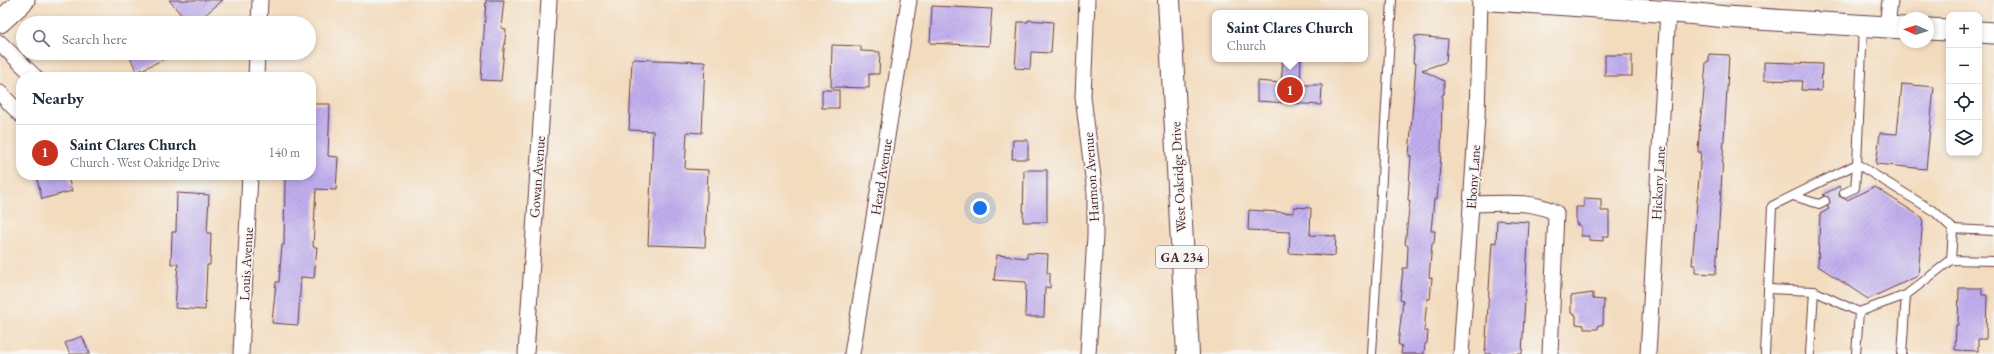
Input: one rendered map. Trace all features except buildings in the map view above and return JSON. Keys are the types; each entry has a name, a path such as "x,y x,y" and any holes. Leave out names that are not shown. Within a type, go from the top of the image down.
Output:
{"main road":[{"name":"West Oakridge Drive","path":"1169,0 1188,354"}],"street":[{"path":"0,22 24,0"},
{"path":"259,16 260,0"},
{"name":"Gowan Avenue","path":"526,354 549,0"},
{"name":"Heard Avenue","path":"852,354 909,0"},
{"name":"Harmon Avenue","path":"1087,0 1084,97 1095,193 1095,236 1088,354"},
{"name":"Ebony Lane","path":"1462,354 1477,117 1480,0"},
{"path":"1492,0 1726,17 1896,27 1890,0"},
{"name":"Hickory Lane","path":"1648,354 1668,12"},
{"path":"1934,29 1946,30"},
{"path":"1982,32 1994,33"},
{"path":"0,43 16,58"},
{"path":"18,60 31,72"},
{"path":"256,72 257,60"},
{"path":"0,93 16,110"},
{"name":"Louis Avenue","path":"241,354 250,180"},
{"path":"1471,204 1532,205 1548,208 1556,213 1550,354"}],"lane":[{"path":"1372,354 1392,0"},
{"path":"1844,193 1855,188 1863,25"},
{"path":"1765,354 1772,206 1857,164"},
{"path":"1857,164 1935,212 1953,229 1994,231"},
{"path":"1792,196 1818,204 1825,201"},
{"path":"1951,260 1953,229"},
{"path":"1768,289 1814,291 1859,312 1906,295 1951,260 1994,261"},
{"path":"1810,354 1814,291"},
{"path":"1902,354 1906,295"},
{"path":"1856,354 1859,312"}],"place":[{"name":"Saint Clares Church","path":"1290,90"}]}
